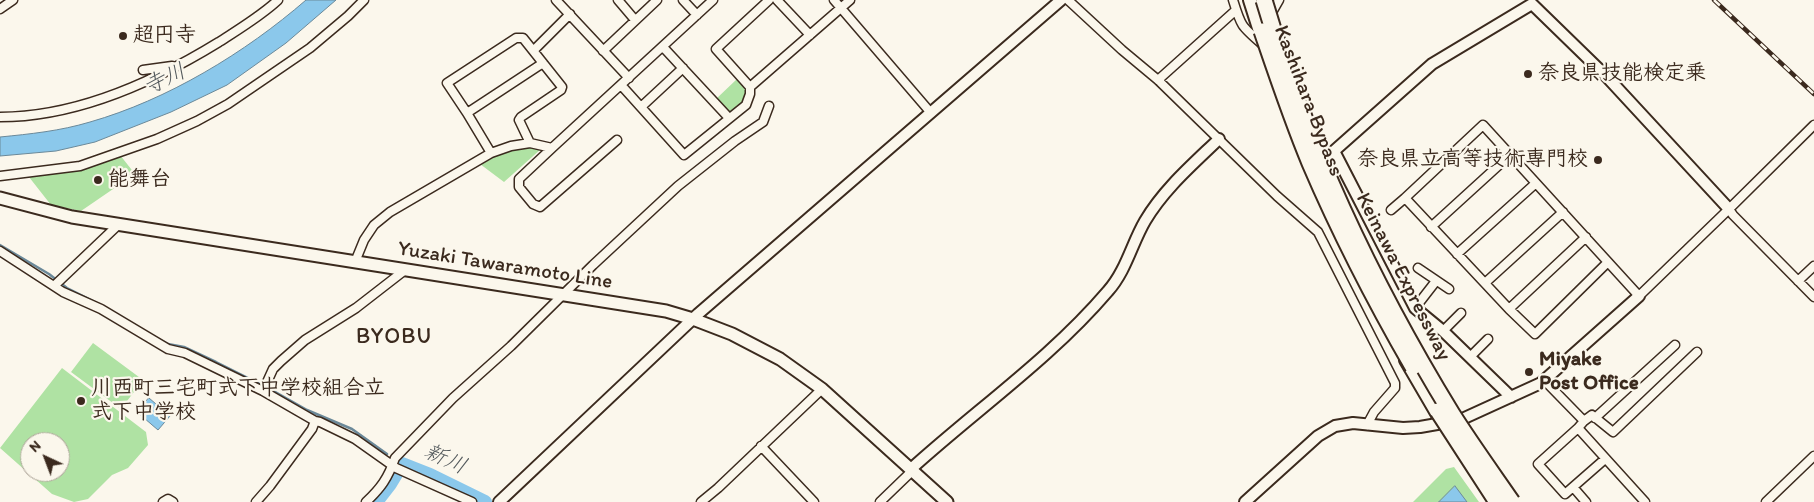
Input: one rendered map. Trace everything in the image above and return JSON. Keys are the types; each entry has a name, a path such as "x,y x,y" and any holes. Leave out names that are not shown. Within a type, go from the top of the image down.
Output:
{"highway":[{"name":"Kashihara Bypass","path":"1252,0 1264,45 1308,164 1348,254 1384,322 1442,423 1496,502"},
{"name":"Keinawa Expressway","path":"1252,0 1280,85 1307,154 1351,252 1387,322 1496,502"},
{"name":"Kashihara Bypass","path":"1265,0 1286,61 1324,158 1365,250 1398,315 1460,420 1513,502"},
{"name":"Keinawa Expressway","path":"1265,0 1290,81 1320,159 1362,250 1396,316 1440,393 1513,502"}],"main road":[{"name":"Yuzaki Tawaramoto Line","path":"0,198 72,217 564,294 666,311 692,319 732,334 780,359 822,389 947,502"}],"street":[{"path":"0,9 13,0"},
{"path":"0,117 41,114 81,106 119,92 176,66 240,28 278,0"},
{"path":"0,176 80,166 157,139 198,121 228,104 310,48 364,0"},
{"path":"556,0 629,78"},
{"path":"618,0 635,20"},
{"path":"603,51 657,0"},
{"path":"683,0 697,14"},
{"path":"617,140 540,207 533,204 519,188 519,179 713,0"},
{"path":"621,86 684,155 746,105 750,94 750,87 716,49 769,0"},
{"path":"777,0 810,35"},
{"path":"834,0 931,113"},
{"path":"750,87 850,0"},
{"path":"499,502 692,319 1061,0"},
{"path":"1068,0 1158,80 1277,196 1318,232 1395,383 1395,388 1374,412 1367,425"},
{"path":"1233,0 1243,28 1264,45"},
{"path":"1271,14 1278,0"},
{"path":"1511,397 1443,331 1415,308 1334,151 1432,64 1531,2 1607,77 1733,215 1814,297"},
{"path":"1158,80 1236,10"},
{"path":"534,50 570,14"},
{"path":"490,153 467,113 446,83 516,38 523,38 562,87 519,120 530,143"},
{"path":"663,47 729,118"},
{"path":"467,113 543,63"},
{"path":"143,70 176,66"},
{"path":"641,106 683,68"},
{"path":"366,502 381,488 395,458 453,398 511,346 678,186 735,141 763,122 769,106"},
{"path":"1391,210 1483,125 1638,296"},
{"path":"1245,502 1318,436 1335,426 1354,423 1403,428 1460,420 1536,386 1638,296 1814,125"},
{"path":"880,502 943,441 1078,325 1110,289 1145,221 1171,185 1219,139"},
{"path":"355,262 364,240 374,225 390,212 490,153 510,146 530,143 552,148"},
{"path":"1432,227 1510,155"},
{"path":"1458,254 1536,183"},
{"path":"1404,198 1535,334 1608,262"},
{"path":"1485,283 1563,212"},
{"path":"55,286 118,225"},
{"path":"1509,309 1586,237"},
{"path":"0,252 63,292 101,309 168,349 185,353 263,391 315,421 356,439 396,468 472,502"},
{"path":"1798,281 1814,266"},
{"path":"1418,268 1449,289"},
{"path":"263,391 273,369 305,340 356,308 405,270"},
{"path":"1415,308 1436,281"},
{"path":"1443,331 1461,313"},
{"path":"1470,357 1488,339"},
{"path":"1595,418 1675,345"},
{"path":"1605,459 1565,494 1538,464 1592,415 1613,432 1697,352"},
{"path":"1544,380 1584,421"},
{"path":"701,502 822,389"},
{"path":"256,502 312,429 315,421"},
{"path":"1578,428 1645,502"},
{"path":"761,446 814,502"},
{"path":"1766,502 1814,456"},
{"path":"1573,487 1586,502"},
{"path":"163,502 168,499 173,502"}],"green space":[{"path":"737,79 746,89 745,97 737,110 730,112 716,99"},
{"path":"535,146 541,149 504,182 480,164 506,150"},
{"path":"120,155 135,174 81,211 51,205 29,177 84,168"},
{"path":"93,343 143,380 121,409 71,372"},
{"path":"62,368 146,432 148,445 128,468 112,475 88,499 74,502 52,494 38,482 70,482 70,432 20,432 20,466 0,448"},
{"path":"1454,467 1479,502 1413,502 1446,469"}],"water":[{"path":"306,0 336,0 286,43 227,85 171,112 95,142 56,151 0,156 0,137 56,130 90,122 119,113 176,88 231,56 282,20"},
{"path":"149,398 170,416 158,430 137,412"},
{"path":"1455,486 1467,502 1439,502"}],"waterway":[{"path":"0,245 49,274 67,288 99,304"},
{"path":"144,331 168,344 184,347 216,362 307,410 352,429 387,454"},
{"name":"新川","path":"376,502 402,464 430,475 485,502"}],"railway":[{"path":"1714,0 1814,94"}],"place":[{"name":"超円寺","path":"123,36"},
{"name":"奈良県技能検定乗","path":"1528,74"},
{"name":"奈良県立高等技術専門校","path":"1598,160"},
{"name":"能舞台","path":"98,180"},
{"name":"Miyake Post Office","path":"1529,372"},
{"name":"川西町三宅町式下中学校組合立 式下中学校","path":"81,401"}],"district":[{"name":"BYOBU","path":"394,337"}],"water label":[{"name":"寺川","path":"165,80"}]}
